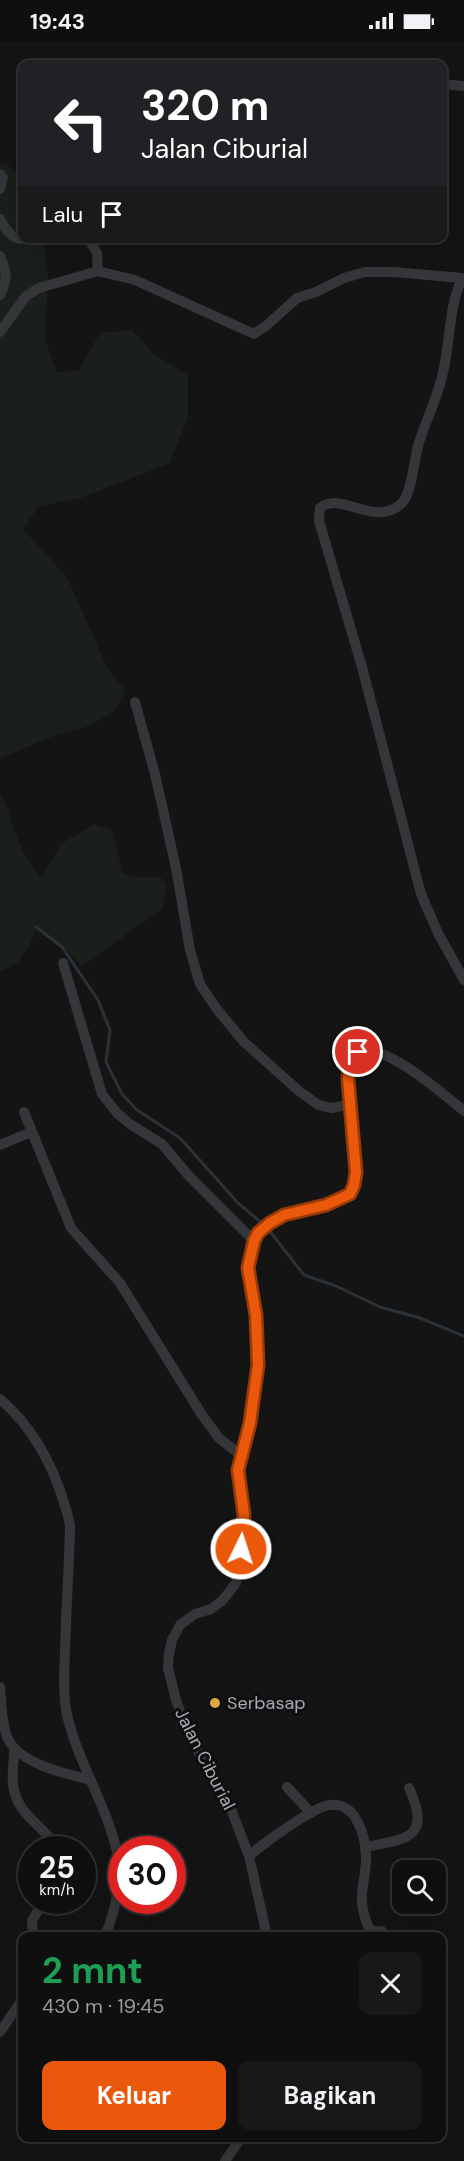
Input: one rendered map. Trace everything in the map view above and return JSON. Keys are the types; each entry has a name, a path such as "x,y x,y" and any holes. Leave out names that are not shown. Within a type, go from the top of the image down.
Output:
{"street":[{"path":"447,84 464,86"},
{"path":"0,174 3,178 0,189"},
{"path":"0,219 8,234 18,239"},
{"path":"91,243 97,253 98,271"},
{"path":"0,256 6,271 6,282 0,295"},
{"path":"0,332 26,296 39,288 98,271 135,280 254,334 297,298 316,292 344,278 365,272 394,272 463,279 451,310 443,375 418,445 406,498 398,506 373,513 348,505 322,505 319,521 365,678 421,894 438,933 464,980"},
{"path":"135,702 155,774 176,868 192,957 200,984 244,1042 299,1091 322,1107 333,1108 350,1104"},
{"path":"63,963 105,1100 130,1124 162,1144 189,1176 254,1241 258,1233 284,1215 326,1205 350,1194 356,1172 348,1079 349,1061 355,1053 366,1050 389,1057 413,1070 464,1111"},
{"path":"24,1112 71,1228 120,1283 202,1415 219,1438 243,1457"},
{"path":"0,1145 31,1132"},
{"name":"Jalan Ciburial","path":"254,1241 248,1268 256,1315 258,1365 250,1423 238,1470 244,1515 236,1582 222,1601 180,1624 172,1640 168,1668 176,1700 194,1744 205,1767 229,1804 249,1856 266,1932"},
{"path":"0,1399 22,1421 48,1459 71,1526 65,1697 79,1752 115,1844 118,1861 117,1893 106,1932"},
{"path":"0,1687 4,1722 14,1750 15,1797 21,1808 48,1836"},
{"path":"14,1750 30,1760 61,1773 91,1780"},
{"path":"287,1787 311,1813"},
{"path":"365,1847 406,1838 415,1831 419,1820 410,1788"},
{"path":"249,1856 269,1839 311,1813 330,1805 348,1810 356,1817 365,1847 366,1857 360,1896 369,1928 375,1932"},
{"path":"33,1932 32,1922 36,1914"},
{"path":"0,2032 18,2006"},
{"path":"225,2161 238,2142"}],"shaded area":[{"path":"0,164 7,165 18,173 18,243 44,243 48,277 45,340 57,372 78,371 100,333 132,330 155,355 188,375 188,417 170,463 78,499 39,506 23,529 67,577 107,668 125,690 115,711 86,727 48,738 0,759"},
{"path":"0,793 22,848 41,878 61,844 94,824 112,830 123,873 137,877 160,877 167,884 163,908 82,966 61,945 37,928 18,962 0,972"}],"waterway":[{"path":"36,927 62,947 98,1000 110,1030 106,1062 122,1094 137,1110 180,1138 238,1203 263,1224"},
{"path":"268,1229 304,1275 336,1286 380,1307 420,1318 464,1336"}],"place":[{"name":"Serbasap","path":"215,1703"}],"route":[{"path":"241,1549 244,1515 238,1470 250,1423 258,1365 256,1315 248,1268 251,1253 258,1233 270,1223 284,1215 339,1201 350,1194 356,1172 348,1079 349,1061 350,1057 358,1052"}]}
